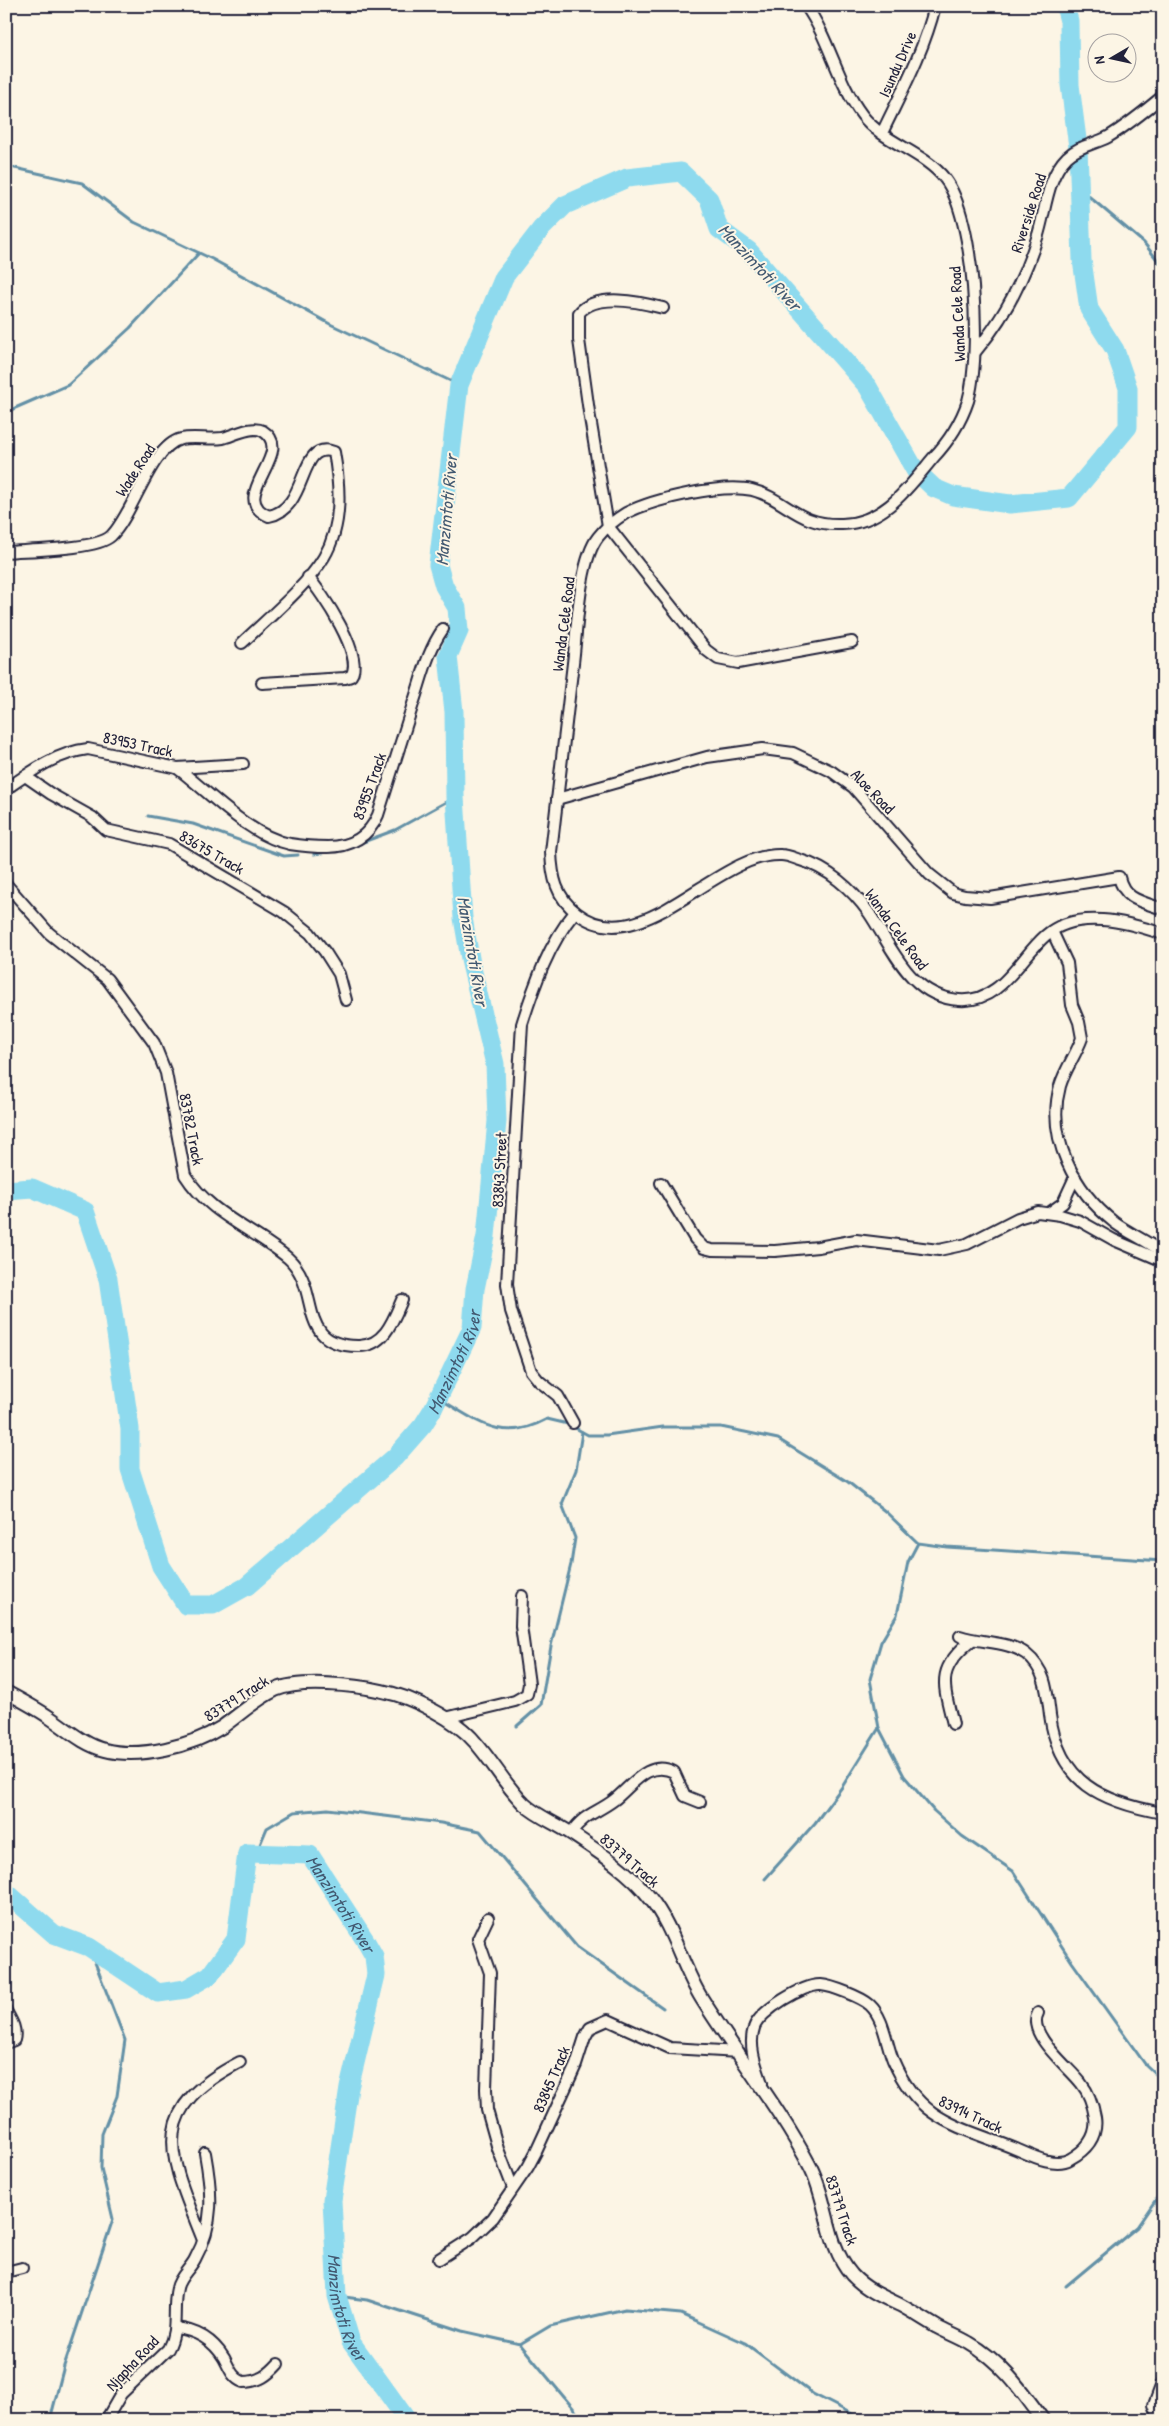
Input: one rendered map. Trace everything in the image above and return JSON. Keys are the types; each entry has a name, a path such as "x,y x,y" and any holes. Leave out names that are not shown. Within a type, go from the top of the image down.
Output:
{"street":[{"name":"Wanda Cele Road","path":"806,6 822,32 850,98 865,120 928,162 944,178 955,195 962,213 967,239 976,351 968,402 943,448 902,494 880,514 861,522 842,524 816,523 752,490 718,488 627,513 608,526 595,540 582,584 551,852 552,872 559,894 575,912 585,919 607,925 628,924 650,919 738,865 761,856 782,855 812,863 828,872 868,911 899,962 919,985 943,998 960,1000 982,998 1001,985 1044,936 1052,931 1083,921 1107,919 1163,934"},
{"name":"Isundu Drive","path":"882,133 918,59 929,32 935,6"},
{"name":"Riverside Road","path":"976,351 1000,320 1023,278 1038,237 1050,187 1060,166 1068,156 1106,138 1134,120 1163,96"},
{"path":"663,308 644,302 618,300 591,304 579,313 579,340 608,526 706,650 718,659 738,663 852,642"},
{"name":"Wade Road","path":"6,552 99,542 110,536 157,459 172,443 182,438 220,438 257,430 269,437 272,448 269,462 255,490 257,510 269,516 278,515 291,505 307,463 314,454 320,451 334,452 338,476 338,512 335,530 324,556 308,577 242,643"},
{"path":"262,683 345,678 351,676 354,672 348,645 336,617 308,577"},
{"name":"83955 Track","path":"176,768 243,822 288,844 337,847 362,838 373,827 378,815 404,728 427,662 434,643 443,630"},
{"name":"83953 Track","path":"6,789 51,760 75,751 88,749 176,768 244,764"},
{"name":"Aloe Road","path":"557,798 707,757 763,750 793,754 831,771 853,787 929,874 953,892 965,896 990,898 1119,877 1121,888 1129,896 1163,909"},
{"name":"83675 Track","path":"25,776 51,794 92,817 106,830 169,844 284,912 310,933 325,952 339,974 346,1000"},
{"name":"83782 Track","path":"6,884 49,933 67,949 102,973 147,1033 161,1058 166,1073 185,1175 193,1188 209,1204 286,1257 298,1268 307,1290 313,1320 322,1335 343,1345 366,1346 374,1344 382,1338 390,1326 402,1300"},
{"name":"83843 Street","path":"573,1423 558,1396 539,1381 531,1371 511,1311 507,1284 522,1024 528,1004 554,946 563,928 575,912"},
{"path":"1052,931 1067,962 1072,1005 1081,1031 1079,1045 1063,1075 1055,1106 1058,1135 1075,1177 1084,1193 1098,1210 1116,1224 1163,1253"},
{"path":"1049,1213 1063,1203 1075,1177"},
{"path":"661,1183 699,1244 712,1250 775,1251 818,1247 856,1240 939,1250 967,1244 1028,1214 1049,1213 1080,1222 1114,1240 1163,1260"},
{"path":"444,1718 515,1701 527,1694 529,1684 521,1626 522,1596"},
{"path":"960,1636 1024,1652 1035,1662 1049,1693 1050,1717 1058,1746 1075,1775 1102,1796 1115,1802 1163,1813"},
{"path":"954,1724 946,1691 946,1669 955,1655 972,1640"},
{"name":"83779 Track","path":"6,1692 45,1714 87,1743 110,1751 157,1750 183,1745 215,1731 276,1690 292,1686 338,1686 382,1691 404,1698 461,1727 473,1739 505,1783 525,1804 534,1812 570,1833 632,1879 648,1895 672,1934 682,1962 703,2000 740,2052 811,2169 820,2193 837,2253 853,2277 875,2293 972,2344 1010,2375 1043,2420"},
{"path":"570,1833 580,1820 607,1805 640,1776 652,1769 667,1768 674,1772 685,1796 700,1802"},
{"path":"488,1918 478,1940 490,1973 487,2110 498,2149 514,2188"},
{"name":"83914 Track","path":"771,2105 754,2057 752,2038 754,2027 767,2010 808,1988 822,1985 860,1998 870,2005 878,2015 893,2060 908,2090 923,2106 936,2116 982,2137 1043,2159 1065,2162 1084,2149 1092,2139 1096,2130 1094,2111 1082,2084 1053,2053 1040,2034 1035,2023 1038,2013"},
{"path":"6,2011 14,2026 15,2036 14,2040 6,2043"},
{"name":"83845 Track","path":"439,2259 459,2247 487,2225 528,2167 576,2065 590,2028 608,2020 670,2048 740,2052"},
{"path":"202,2240 174,2156 172,2139 176,2122 190,2096 216,2074 240,2062"},
{"name":"Njapha Road","path":"106,2420 121,2394 168,2349 173,2341 176,2289 179,2281 195,2260 212,2203 205,2153"},
{"path":"6,2272 22,2268"},
{"path":"175,2328 190,2330 208,2340 216,2348 232,2373 243,2382 260,2379 269,2374 278,2364"},
{"path":"1160,2420 1154,2406 1163,2381"}],"waterway":[{"name":"Manzimtoti River","path":"6,1190 32,1188 85,1211 108,1279 130,1429 130,1469 161,1566 186,1605 213,1605 247,1586 395,1457 423,1425 433,1409 472,1328 475,1289 486,1236 497,1121 495,1064 471,964 463,918 455,797 454,712 448,656 459,631 457,608 444,586 438,565 459,385 504,277 541,229 565,205 627,178 681,172 709,199 719,229 749,251 868,387 915,470 934,488 953,496 1010,504 1069,498 1128,427 1128,388 1115,350 1089,309 1082,260 1078,147 1070,85 1069,21 1065,6"},
{"path":"6,166 82,183 134,222 212,259 330,324 459,385"},
{"path":"1079,188 1144,243 1163,267"},
{"path":"6,412 68,385 130,328 199,253"},
{"path":"358,844 395,830 455,797"},
{"path":"148,816 193,824 284,856 298,855"},
{"path":"314,854 343,850"},
{"path":"438,1398 478,1421 503,1429 516,1430 547,1419 568,1424 588,1435 607,1435 663,1427 721,1427 778,1439 848,1482 886,1512 918,1543 947,1547 1163,1561"},
{"path":"517,1726 541,1705 551,1646 571,1564 575,1538 562,1504 576,1470 582,1432"},
{"path":"918,1543 908,1562 897,1615 881,1642 870,1679 879,1728 904,1776 934,1811 962,1836 1013,1871 1072,1962 1145,2064 1163,2081"},
{"path":"765,1879 815,1823 842,1787 879,1728"},
{"path":"256,1854 267,1828 294,1812 328,1809 441,1823 480,1831 577,1947 663,2008"},
{"name":"Manzimtoti River","path":"6,1892 54,1934 89,1947 158,1993 186,1989 210,1975 236,1939 247,1853 310,1855 374,1956 376,1975 349,2088 332,2200 337,2296 351,2342 407,2420"},
{"path":"50,2420 64,2366 113,2219 101,2168 102,2134 117,2096 125,2040 89,1947"},
{"path":"1066,2286 1137,2227 1163,2189"},
{"path":"337,2296 367,2300 462,2331 520,2344 550,2326 625,2309 681,2314 745,2343 813,2394 864,2420"},
{"path":"520,2344 583,2420"}]}
